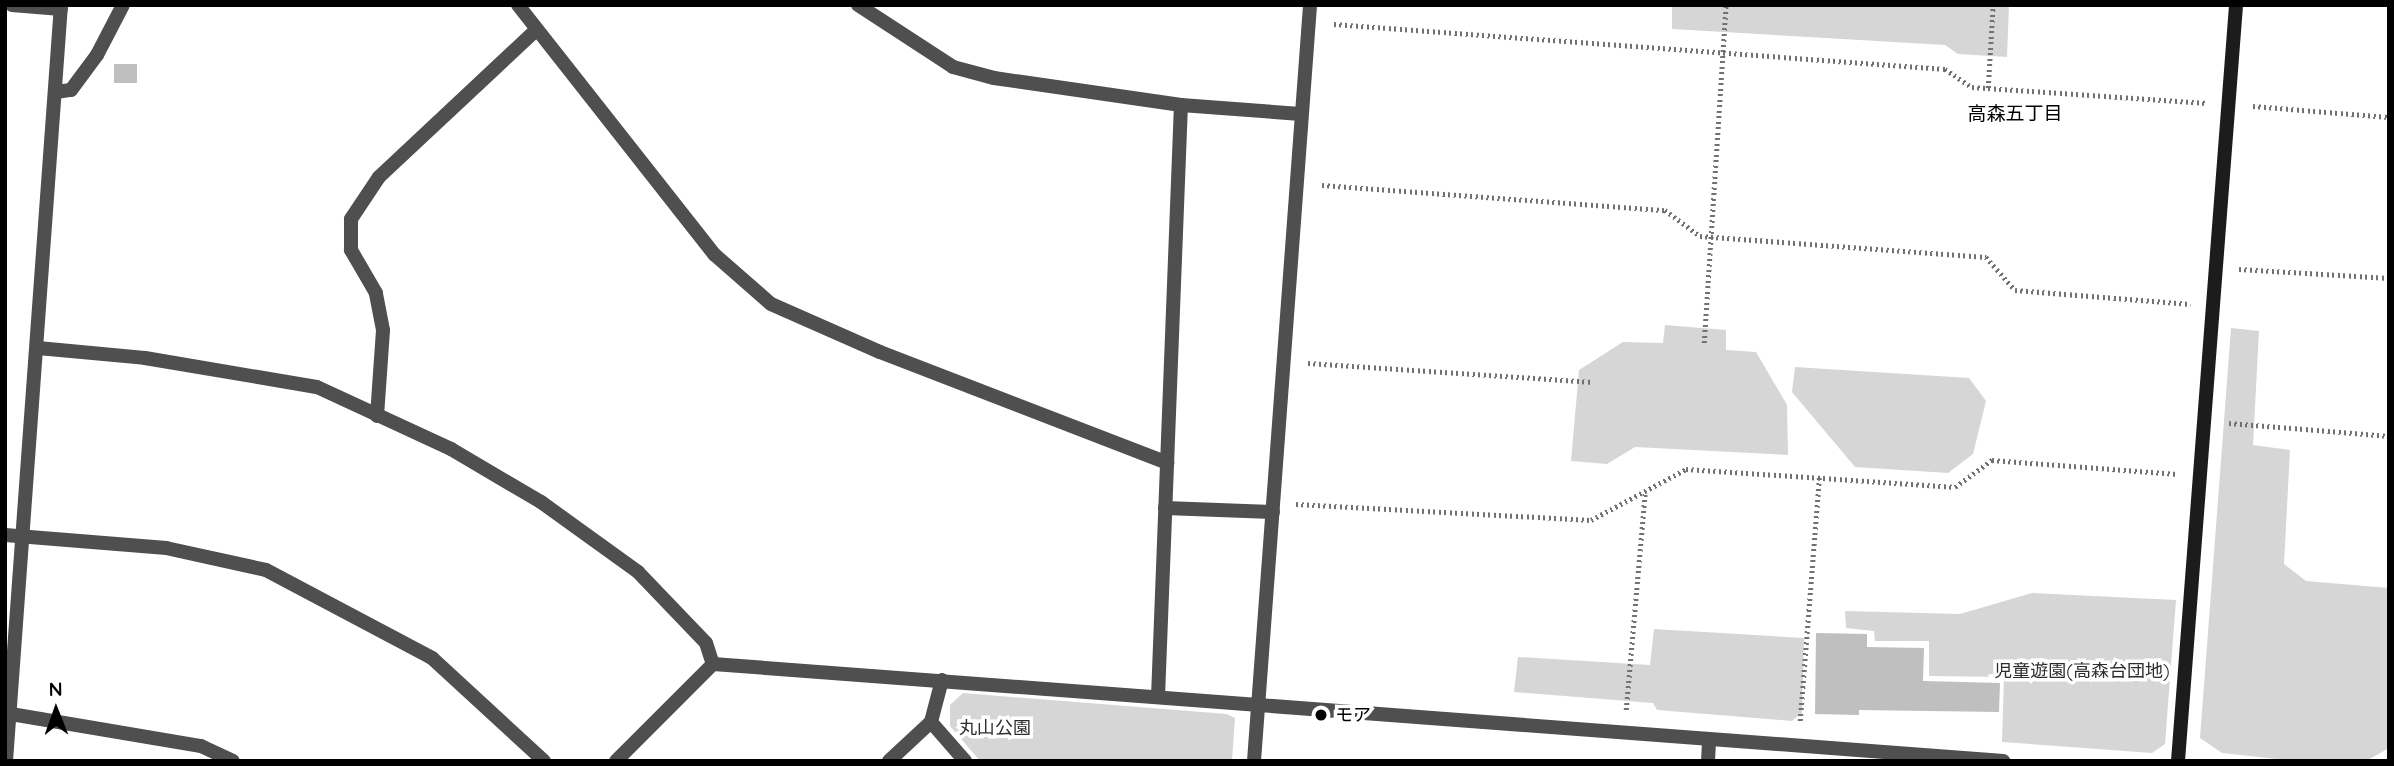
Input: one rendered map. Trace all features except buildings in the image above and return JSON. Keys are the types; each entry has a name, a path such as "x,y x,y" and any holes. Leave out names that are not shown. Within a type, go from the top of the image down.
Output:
{"street":[{"path":"6,761 7,713 38,348 61,7 12,5"},
{"path":"56,92 71,90 97,55 123,5"},
{"path":"518,5 715,255 771,304 880,352 1167,463"},
{"path":"858,5 953,67 994,78 1181,105 1301,114"},
{"path":"1254,761 1310,5"},
{"path":"2178,761 2202,476 2236,5"},
{"path":"377,416 383,331 376,293 351,250 351,219 379,177 537,29"},
{"path":"1158,697 1181,105"},
{"path":"38,348 145,358 317,387 451,449 541,502 638,572 706,643 713,664"},
{"path":"1165,508 1272,507"},
{"path":"5,535 166,548 266,570 432,657 544,761"},
{"path":"616,761 713,664 2003,761"},
{"path":"889,761 930,722 942,680"},
{"path":"7,713 201,746 233,761"},
{"path":"930,722 964,761"},
{"path":"1708,761 1710,739"}],"path":[{"path":"1704,343 1726,5"},
{"path":"1988,88 1993,5"},
{"path":"1308,22 1945,69 1972,87 2389,117"},
{"path":"1296,183 1665,210 1700,236 1986,257 2015,290 2214,306"},
{"path":"2217,268 2389,278"},
{"path":"1283,361 1592,382"},
{"path":"2206,421 2389,436"},
{"path":"1272,507 1591,520 1686,469 1955,487 1992,460 2202,476"},
{"path":"1798,745 1819,478"},
{"path":"1624,732 1645,491"}],"green space":[{"path":"1672,5 2009,5 2007,57 1958,54 1945,45 1672,29"},
{"path":"1665,325 1726,330 1726,350 1756,352 1787,405 1788,455 1635,447 1607,464 1571,461 1579,370 1623,342 1663,343"},
{"name":"児童遊園(高森台団地)","path":"2231,328 2259,331 2253,445 2290,450 2284,564 2306,581 2389,588 2389,748 2366,761 2294,761 2222,753 2200,738"},
{"path":"1795,367 1969,378 1986,401 1973,454 1948,473 1855,467 1792,392"},
{"name":"児童遊園(高森台団地)","path":"2032,593 2176,600 2165,744 2152,753 2002,742 2004,677 1929,676 1929,641 1875,641 1874,631 1846,628 1845,611 1960,614"},
{"path":"1654,629 1804,638 1802,713 1792,721 1657,710 1653,703 1514,692 1518,657 1650,665"},
{"name":"丸山公園","path":"963,693 1227,714 1235,718 1232,761 980,761 950,726 950,705"}],"place":[{"name":"モア","path":"1321,715"}],"district":[{"name":"高森五丁目","path":"2015,114"}]}
